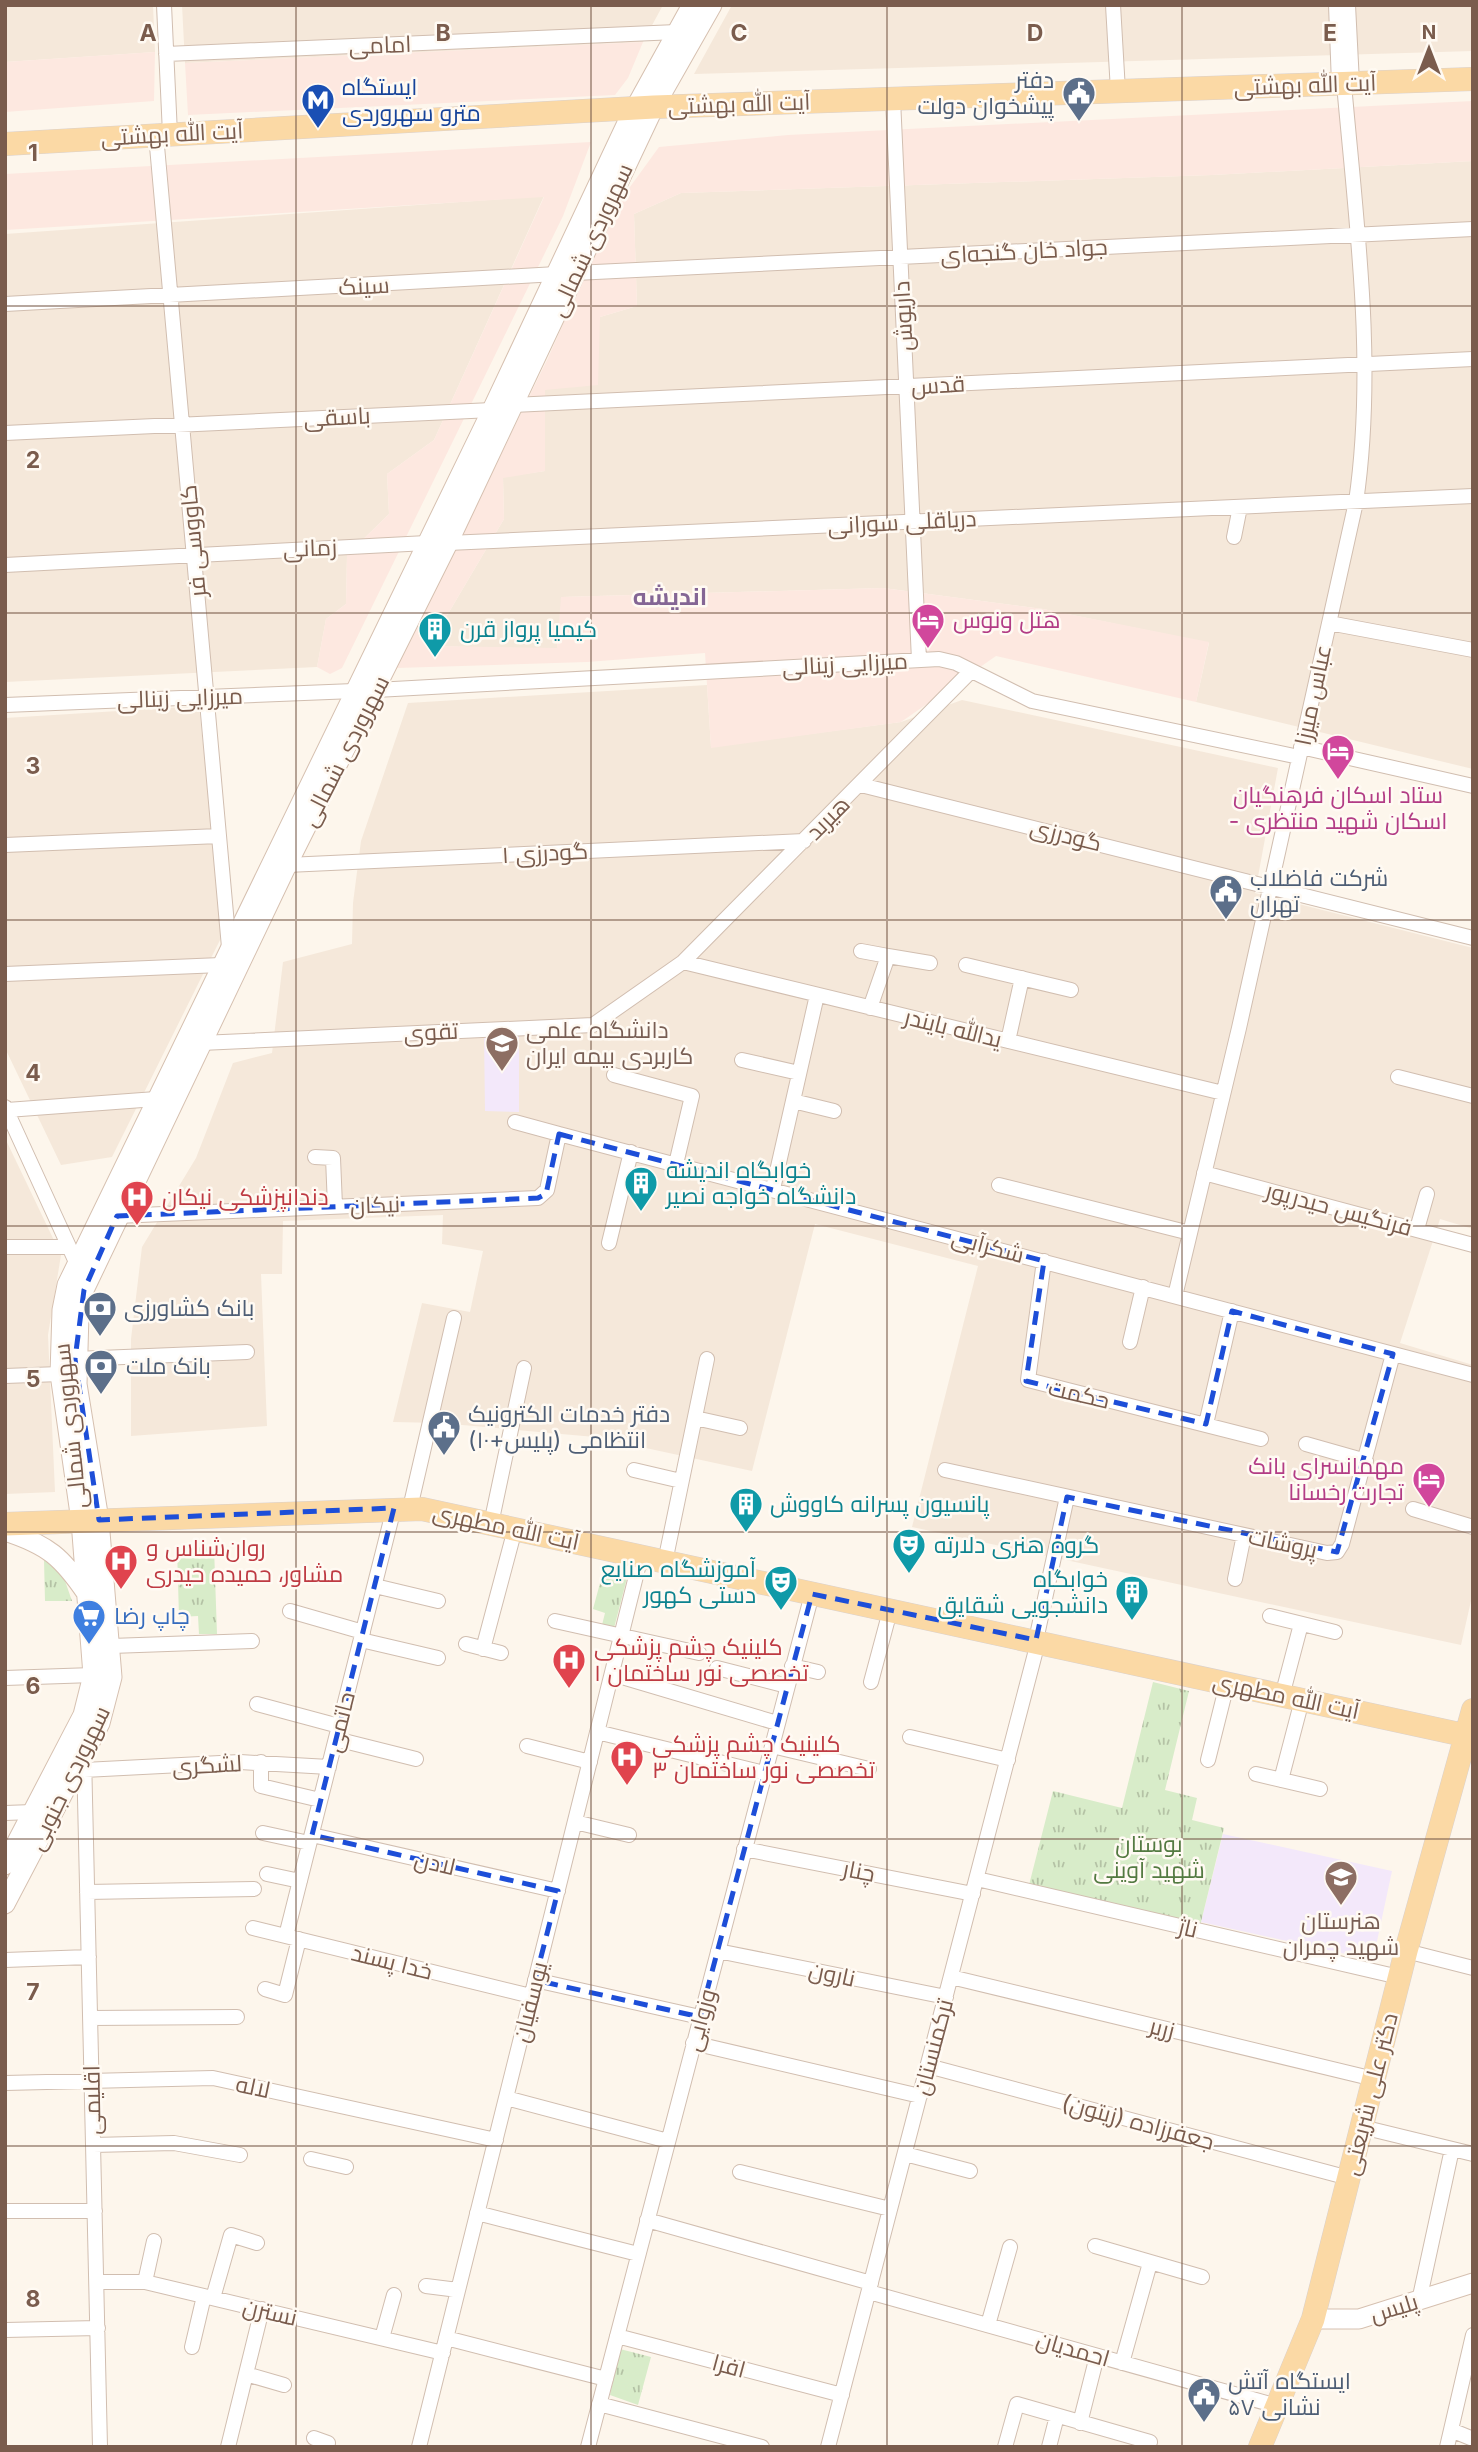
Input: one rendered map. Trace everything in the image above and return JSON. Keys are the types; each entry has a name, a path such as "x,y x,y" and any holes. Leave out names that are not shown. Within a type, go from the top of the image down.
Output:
{"main road":[{"name":"سهروردی شمالی","path":"93,1516 60,1374 62,1310 68,1251 156,1099 492,410 566,274 645,107 677,32 692,5"},
{"name":"سهروردی شمالی","path":"645,107 712,5"},
{"name":"آیت الله بهشتی","path":"5,144 645,107 1118,91 1345,87 1473,79"},
{"name":"سهروردی شمالی","path":"93,1516 75,1359 84,1290 117,1216 287,865 448,543 513,405 566,274"},
{"path":"354,691 376,690"},
{"name":"آیت الله مطهری","path":"5,1524 93,1516 402,1508 515,1529 997,1634 1008,1640 1037,1643 1095,1659 1105,1657 1469,1736"},
{"name":"سهروردی جنوبی","path":"5,1904 83,1715 93,1675 89,1597 93,1516"},
{"name":"سهروردی جنوبی","path":"5,1865 84,1762 109,1696 111,1646 93,1516"},
{"path":"5,1531 49,1549 66,1564 89,1597"},
{"name":"دکتر علی شریعتی","path":"1260,2447 1314,2319 1399,1977 1469,1736 1473,1710"},
{"name":"پلیس","path":"1314,2319 1359,2319 1473,2283"}],"street":[{"name":"کاووسی فر","path":"164,5 166,54 163,135 171,298 219,836 225,956"},
{"path":"1113,5 1118,91"},
{"path":"1336,5 1345,87"},
{"path":"1345,87 1349,5"},
{"name":"امامی","path":"166,54 677,32"},
{"name":"عباس میرزا","path":"1175,1296 1271,886 1356,502 1364,441 1363,363 1345,87"},
{"name":"داریوش","path":"893,99 919,660"},
{"name":"جواد خان گنجه‌ای","path":"566,274 1473,229"},
{"name":"سینک","path":"5,304 171,298 566,274"},
{"name":"قدس","path":"513,405 1473,359"},
{"name":"باسقی","path":"5,433 492,410"},
{"name":"دریاقلی سورانی","path":"448,543 1473,496"},
{"path":"1234,537 1240,507"},
{"name":"زمانی","path":"5,565 194,553 427,543"},
{"path":"1329,623 1473,650"},
{"name":"میرزایی زینالی","path":"376,690 939,659 971,671 1032,701 1473,786"},
{"name":"هیربد","path":"683,962 971,671"},
{"name":"میرزایی زینالی","path":"5,705 354,691"},
{"name":"گودرزی","path":"861,785 1473,938"},
{"path":"5,845 219,836"},
{"name":"گودرزی ۱","path":"287,865 804,841"},
{"path":"861,951 930,963"},
{"path":"5,974 225,956"},
{"path":"870,1007 888,956"},
{"name":"یدالله بایندر","path":"683,962 1223,1093"},
{"name":"تقوی","path":"201,1043 593,1025 683,962"},
{"path":"966,965 1071,990"},
{"path":"1008,1041 1023,978"},
{"path":"773,1189 817,995"},
{"path":"743,1060 799,1073"},
{"path":"614,1075 692,1096 676,1164"},
{"path":"1398,1077 1473,1096"},
{"path":"68,1251 6,1109 156,1099"},
{"path":"793,1101 834,1111"},
{"name":"شکرآبی","path":"515,1122 1473,1375"},
{"path":"5,1131 10,1135 68,1251"},
{"name":"نیکان","path":"117,1216 532,1199 547,1190 559,1134"},
{"path":"609,1243 631,1152"},
{"path":"315,1157 333,1158 335,1206"},
{"name":"فرنگیس حیدرپور","path":"1204,1172 1473,1245"},
{"path":"999,1185 1190,1233"},
{"path":"1417,1230 1427,1194"},
{"path":"5,1247 68,1251"},
{"name":"حکمت","path":"1044,1261 1028,1380 1261,1439"},
{"path":"1130,1342 1143,1287"},
{"path":"1206,1424 1232,1311"},
{"name":"حاتمی","path":"265,1989 285,1995 300,1881 310,1839 375,1586 402,1508 454,1318"},
{"path":"75,1359 247,1352"},
{"name":"پروشات","path":"944,1470 1244,1535 1337,1552 1342,1544 1366,1461 1393,1354"},
{"path":"664,1562 707,1359"},
{"path":"491,1524 524,1368"},
{"path":"5,1376 60,1374"},
{"path":"695,1418 740,1428"},
{"path":"1306,1444 1366,1461"},
{"path":"634,1470 681,1481"},
{"path":"1037,1643 1067,1496"},
{"path":"1413,1509 1473,1527"},
{"path":"483,1648 515,1529"},
{"path":"1235,1579 1244,1535"},
{"name":"یوسفیان","path":"419,2447 641,1556"},
{"path":"375,1586 438,1601"},
{"name":"وزوایی","path":"588,2447 811,1594"},
{"path":"290,1611 438,1658"},
{"path":"871,1682 890,1611"},
{"path":"1270,1616 1335,1632"},
{"path":"555,1621 622,1633 699,1653"},
{"path":"1281,1780 1301,1624"},
{"path":"111,1646 252,1641"},
{"name":"ترکمنستان","path":"828,2447 1037,1643"},
{"path":"466,1644 500,1653"},
{"path":"792,1666 818,1672"},
{"path":"717,1668 787,1686"},
{"path":"612,1674 778,1723"},
{"path":"5,1678 93,1675"},
{"path":"1208,1760 1227,1684"},
{"path":"257,1704 416,1759"},
{"path":"597,1732 764,1773"},
{"path":"910,1737 1008,1760"},
{"path":"527,1746 590,1762"},
{"path":"772,1746 869,1769"},
{"name":"لشگری","path":"84,1762 261,1762 329,1767"},
{"name":"اقلیمی","path":"84,1762 100,2447"},
{"path":"261,1762 261,1786 320,1800"},
{"path":"1256,1774 1320,1789"},
{"path":"5,1813 41,1816"},
{"path":"575,1822 629,1836"},
{"name":"لادن","path":"263,1833 310,1839 558,1891"},
{"name":"چنار","path":"744,1849 973,1894"},
{"path":"267,1874 300,1881"},
{"name":"ناژ","path":"977,1879 1399,1977"},
{"path":"87,1892 254,1889"},
{"name":"خدا پسند","path":"253,1928 531,1996"},
{"name":"نارون","path":"718,1951 946,1997"},
{"path":"1406,1951 1473,1968"},
{"path":"5,1960 89,1957"},
{"name":"زریر","path":"951,1977 1374,2079"},
{"path":"536,1980 700,2017"},
{"path":"90,2018 237,2017"},
{"path":"694,2043 920,2096"},
{"name":"جعفرزاده (زیتون)","path":"928,2066 1349,2178"},
{"name":"لاله","path":"5,2083 213,2078 496,2140"},
{"path":"506,2098 668,2141"},
{"path":"1362,2127 1473,2154"},
{"path":"93,2145 174,2143 240,2155"},
{"path":"1419,2301 1452,2149"},
{"path":"905,2154 970,2171"},
{"path":"311,2159 346,2167"},
{"path":"740,2172 890,2209"},
{"path":"5,2211 95,2211"},
{"path":"477,2213 638,2254"},
{"name":"احمدیان","path":"647,2220 988,2325 1277,2406"},
{"path":"192,2347 231,2235 257,2243"},
{"path":"145,2282 154,2241"},
{"path":"1095,2246 1202,2277"},
{"path":"988,2325 1010,2247"},
{"path":"1122,2363 1150,2263"},
{"name":"نسترن","path":"97,2282 145,2282 443,2353"},
{"path":"426,2286 458,2290"},
{"path":"382,2339 394,2295"},
{"path":"228,2447 262,2309"},
{"path":"5,2330 98,2328"},
{"path":"1447,2447 1470,2364 1473,2335"},
{"name":"افرا","path":"617,2336 842,2395"},
{"path":"446,2338 606,2379"},
{"path":"1080,2423 1097,2356"},
{"path":"246,2374 284,2385"},
{"path":"599,2404 762,2447"},
{"path":"1005,2447 1017,2404 1150,2442"},
{"path":"1049,2447 1057,2416"},
{"path":"1451,2430 1473,2438"}],"highlighted area":[{"path":"559,1134 1044,1261 1026,1381 1206,1424 1232,1311 1393,1354 1337,1552 1067,1497 1036,1640 812,1594 700,2017 535,1980 558,1891 312,1835 394,1508 99,1520 75,1359 84,1290 117,1216 538,1198 546,1194"}],"shaded area":[{"path":"5,5 153,5 155,52 5,62"},
{"path":"182,5 663,5 643,42 185,63"},
{"path":"732,5 1473,5 1473,51 694,74"},
{"path":"643,42 628,78 615,95 188,115 185,63"},
{"path":"155,52 154,101 5,112 5,62"},
{"path":"1473,101 1473,161 1212,175 681,193 634,214 637,306 600,317 598,385 545,390 545,471 503,478 504,519 429,646 557,648 561,597 883,588 1043,609 1209,642 1196,702 996,656 901,722 711,748 705,653 587,662 397,668 548,358 614,209 659,147 788,135"},
{"path":"591,142 563,216 342,668 330,674 317,667 326,619 346,604 347,555 389,514 387,474 434,440 544,197 5,230 5,174"},
{"path":"1473,161 1473,769 1196,702 1209,643 1043,609 883,588 562,597 557,649 429,646 504,519 503,477 545,471 545,389 600,317 637,306 634,214 681,193 1212,175"},
{"path":"544,196 434,440 387,474 389,514 347,555 346,604 326,619 317,667 5,682 5,234"},
{"path":"707,685 711,747 901,722 962,700 1278,768 1255,893 1473,948 1473,1229 1440,1219 1400,1343 1473,1365 1473,1592 1461,1645 912,1527 978,1266 815,1224 752,1471 595,1437 440,1423 393,1422 422,1303 470,1312 483,1251 442,1244 443,1215 283,1221 282,1274 261,1274 267,1426 131,1436 131,1339 142,1247 196,1158 233,1063 272,1053 283,962 352,944 353,903 361,841 408,703"},
{"path":"199,706 223,934 112,1157 61,1165 5,1048 5,718"},
{"name":"دانشگاه علمی کاربردی بیمه ایران","path":"519,1033 519,1112 485,1111 484,1034"},
{"path":"5,1138 61,1255 48,1335 55,1492 5,1494"},
{"path":"1223,1834 1392,1871 1373,1960 1201,1922"}],"green space":[{"path":"214,1547 217,1634 199,1634 198,1616 179,1617 177,1548"},
{"path":"44,1560 63,1575 72,1601 45,1601"},
{"path":"603,1572 627,1578 613,1632 601,1629 605,1613 593,1609"},
{"name":"بوستان شهید آوینی","path":"1153,1682 1189,1691 1165,1790 1197,1798 1192,1820 1224,1828 1200,1926 1029,1885 1053,1791 1122,1808"},
{"path":"620,2349 651,2357 638,2405 610,2395"}],"place":[{"name":"دفتر پیشخوان دولت","path":"1079,123"},
{"name":"ایستگاه مترو سهروردی","path":"318,130"},
{"name":"هتل ونوس","path":"928,650"},
{"name":"کیمیا پرواز قرن","path":"435,659"},
{"name":"ستاد اسکان فرهنگیان - اسکان شهید منتظری","path":"1338,781"},
{"name":"شرکت فاضلاب تهران","path":"1226,921"},
{"name":"دانشگاه علمی کاربردی بیمه ایران","path":"502,1073"},
{"name":"خوابگاه اندیشه دانشگاه خواجه نصیر","path":"641,1213"},
{"name":"دندانپزشکی نیکان","path":"137,1227"},
{"name":"بانک کشاورزی","path":"100,1338"},
{"name":"بانک ملت","path":"101,1396"},
{"name":"دفتر خدمات الکترونیک انتظامی (پلیس+۱۰)","path":"444,1457"},
{"name":"مهمانسرای بانک تجارت رخسانا","path":"1429,1509"},
{"name":"پانسیون پسرانه کاووش","path":"746,1534"},
{"name":"گروه هنری دلارته","path":"909,1575"},
{"name":"روان‌شناس و مشاور، حمیده حیدری","path":"121,1591"},
{"name":"آموزشگاه صنایع دستی کهور","path":"781,1612"},
{"name":"خوابگاه دانشجویی شقایق","path":"1132,1622"},
{"name":"چاپ رضا","path":"89,1646"},
{"name":"کلینیک چشم پزشکی تخصصی نور ساختمان ۱","path":"569,1690"},
{"name":"کلینیک چشم پزشکی تخصصی نور ساختمان ۳","path":"627,1787"},
{"name":"هنرستان شهید چمران","path":"1341,1907"},
{"name":"ایستگاه آتش نشانی ۵۷","path":"1204,2424"}],"district":[{"name":"اندیشه","path":"670,596"}]}
